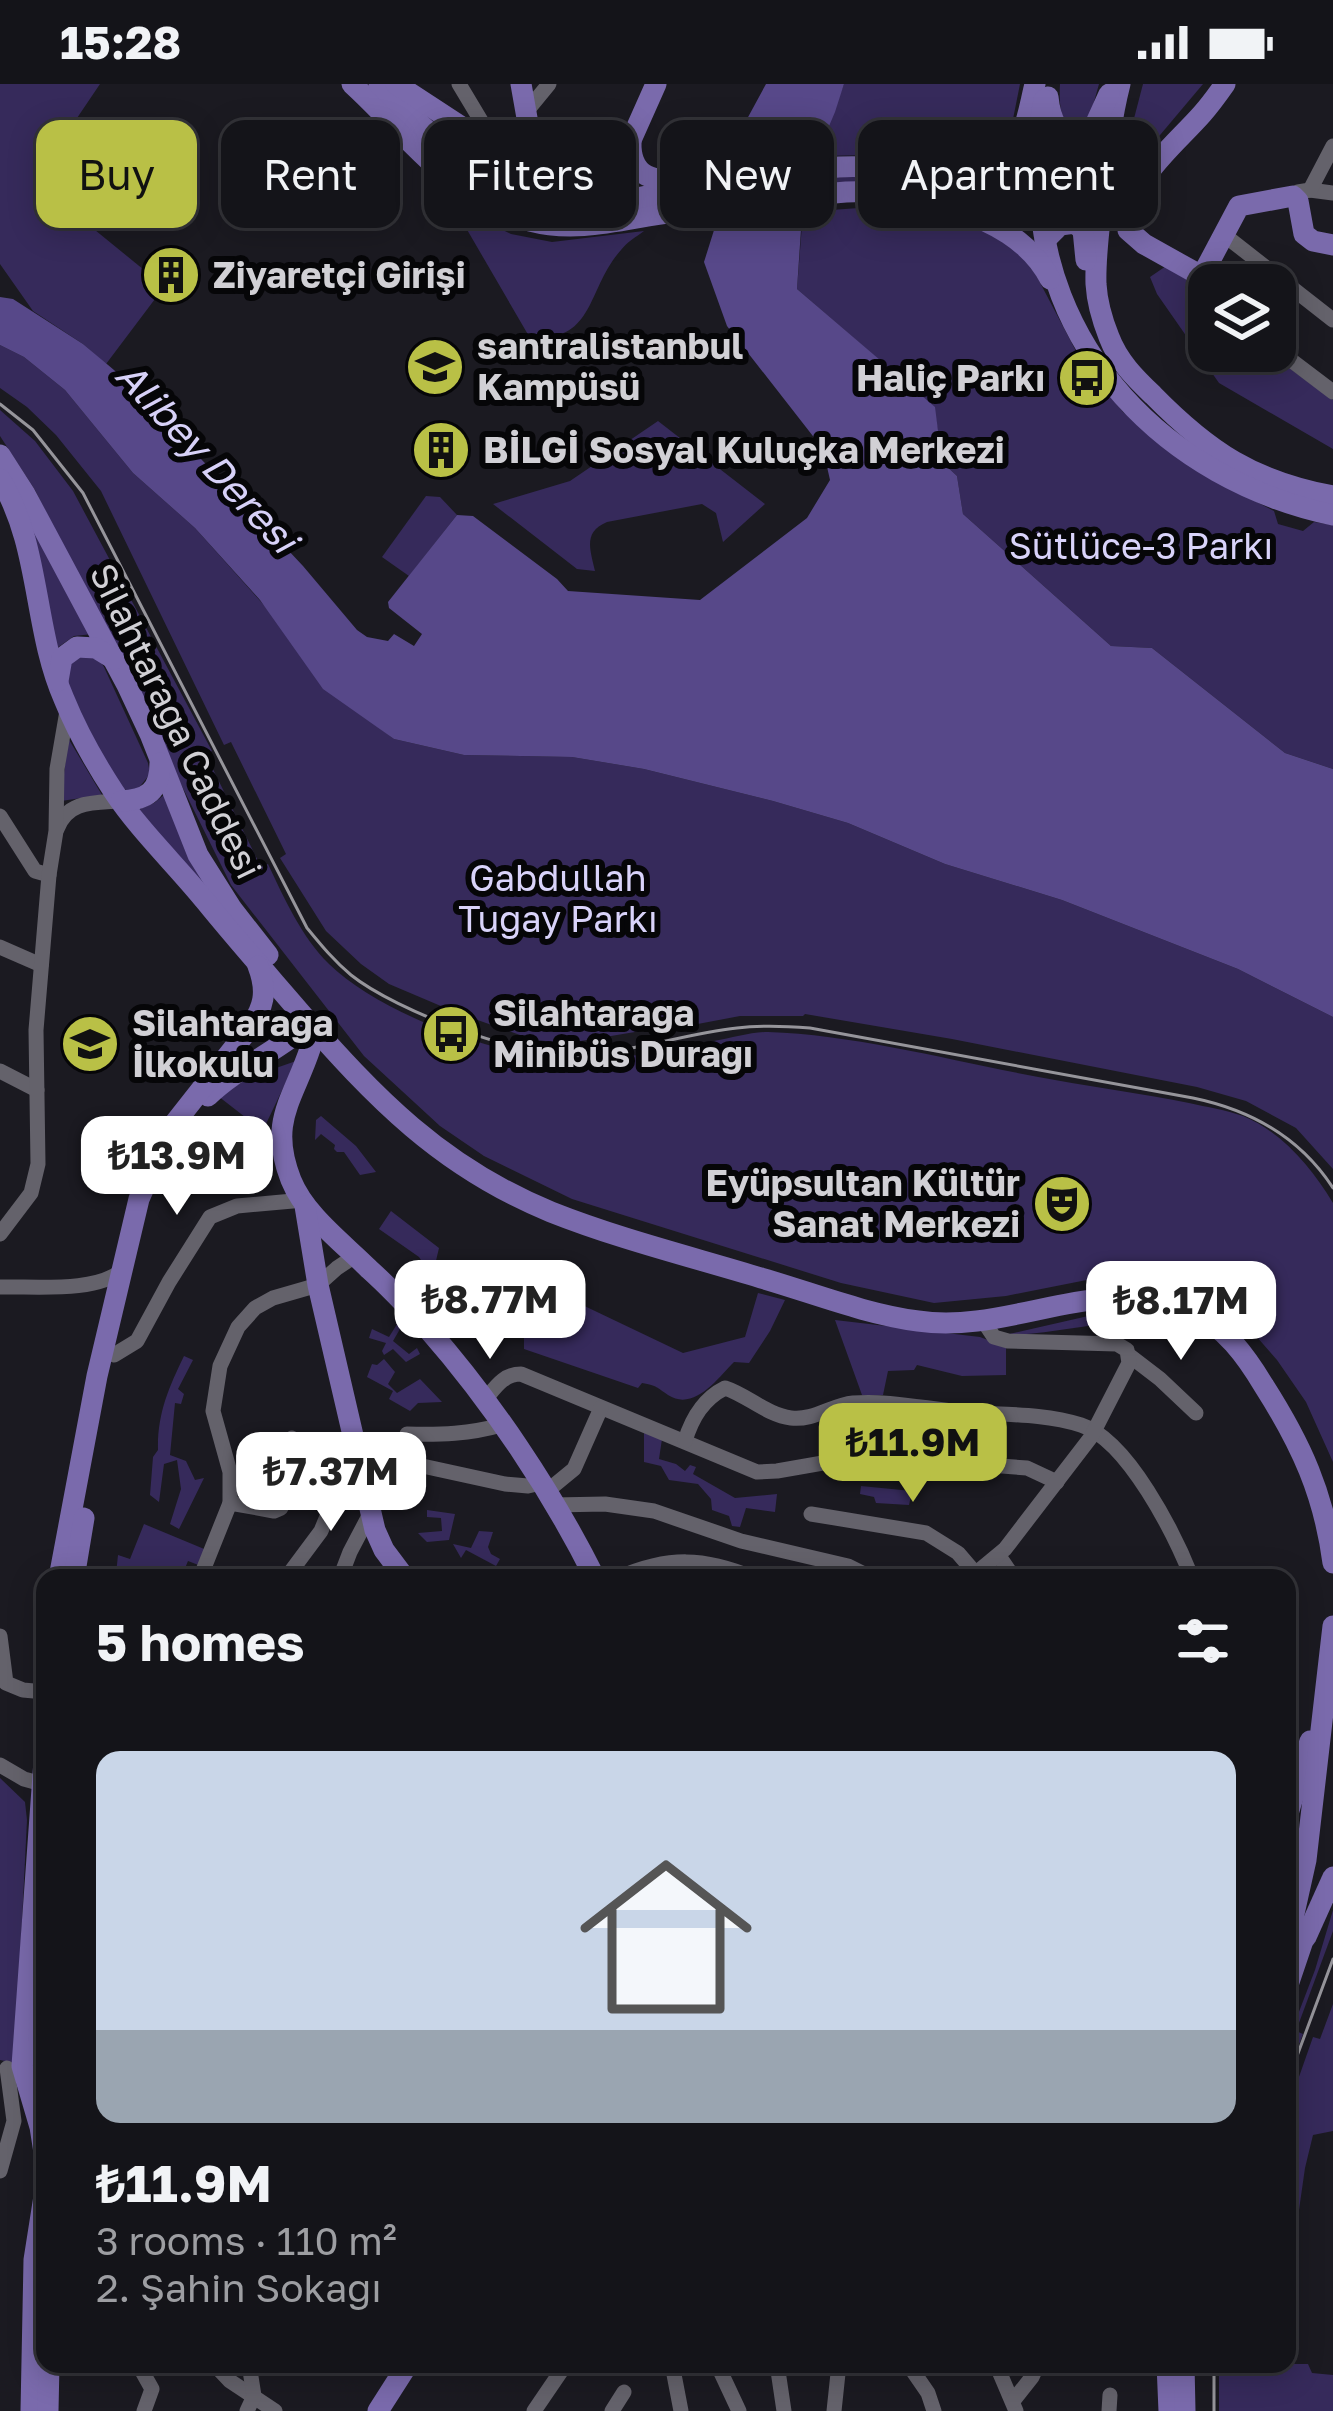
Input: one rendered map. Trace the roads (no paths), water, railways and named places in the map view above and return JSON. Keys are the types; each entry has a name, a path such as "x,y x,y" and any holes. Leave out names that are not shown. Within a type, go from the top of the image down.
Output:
{"main road":[{"path":"396,84 451,120"},
{"path":"521,84 527,120"},
{"path":"636,130 656,84"},
{"path":"834,169 872,167 965,178 987,173 1018,148 1035,84"},
{"path":"1047,84 1055,124 1074,142 1090,136 1117,84"},
{"path":"1041,120 1047,84"},
{"path":"1112,120 1117,84"},
{"path":"1158,162 1226,84"},
{"path":"365,86 424,129"},
{"path":"365,86 454,184 514,217 582,227 704,208 858,193"},
{"path":"1208,264 1239,206 1302,193"},
{"path":"1302,193 1298,201 1304,234 1333,245"},
{"path":"1045,240 1066,223 1080,226 1109,338 1129,371 1184,427 1223,458 1262,476 1333,496"},
{"path":"1000,228 1044,268 1099,367 1127,404 1157,432 1212,470 1255,492 1333,515"},
{"path":"1043,228 1068,311"},
{"path":"1096,289 1100,228"},
{"path":"1128,228 1144,244 1188,269"},
{"name":"Silahtarağa Caddesi","path":"0,455 115,659 198,855 218,889 312,1015 321,1049 442,1152 544,1209 899,1318 984,1322 1115,1298 1175,1304 1211,1323 1244,1355 1298,1443 1321,1500 1333,1562"},
{"name":"Silahtarağa Caddesi","path":"0,479 20,519 58,685 121,801 256,961 439,1133 517,1182 597,1214 927,1309 981,1308 1112,1285 1162,1288 1201,1300 1229,1319 1257,1351 1310,1436 1333,1495"},
{"path":"58,685 62,658 77,647 96,648 115,659"},
{"path":"121,801 152,793 159,781 160,763"},
{"path":"61,1569 97,1376 139,1199 163,1141 248,1030 265,996 256,961"},
{"path":"76,1569 114,1355 151,1204 175,1142 209,1094 269,1054 312,1015"},
{"path":"248,1030 269,1030 275,1038 269,1054"},
{"path":"269,1054 321,1049"},
{"path":"321,1049 283,1117 281,1137 292,1182 325,1226 433,1334 547,1493 590,1569"},
{"path":"304,1200 318,1285 375,1530 398,1569"},
{"path":"1296,1911 1325,1799 1326,1696 1333,1626"},
{"path":"1296,1786 1326,1696"},
{"path":"1296,1942 1314,1900 1333,1749"},
{"path":"1296,1807 1305,1799 1325,1799"},
{"path":"36,1851 10,2067 36,2120"},
{"path":"1296,1942 1333,1877"},
{"path":"31,2411 36,2247"},
{"path":"48,2411 50,2373"},
{"path":"378,2411 402,2373"},
{"path":"1167,2373 1169,2411"},
{"path":"1184,2373 1185,2411"}],"street":[{"path":"459,84 481,120"},
{"path":"526,112 549,84"},
{"path":"1302,193 1333,146"},
{"path":"1302,193 1333,193"},
{"path":"1223,234 1333,320"},
{"path":"1296,364 1333,392"},
{"path":"0,1234 24,1205 38,1165 36,1030 56,832 57,770 68,708"},
{"path":"56,832 70,808 121,801"},
{"path":"0,816 35,872 49,875"},
{"path":"0,947 41,965"},
{"path":"0,1071 37,1090"},
{"path":"114,1355 133,1347 210,1217 238,1205 304,1200"},
{"path":"204,1569 230,1503 230,1472 213,1411 220,1366 238,1327 255,1308 318,1285 356,1256"},
{"path":"0,1287 97,1284 122,1270"},
{"path":"97,1284 106,1287 115,1302"},
{"path":"984,1322 994,1337 1008,1341 1117,1344 1196,1413"},
{"path":"982,1569 999,1556 1095,1430 1130,1356"},
{"path":"484,1401 510,1374 521,1375 758,1472 840,1460 949,1462 1013,1466 1057,1482"},
{"path":"686,1441 699,1410 725,1388 786,1418 799,1419 854,1403 1051,1418 1095,1430 1118,1453 1150,1495 1188,1569"},
{"path":"547,1493 574,1469 601,1408"},
{"path":"407,1434 448,1435 501,1425"},
{"path":"230,1503 274,1511 281,1508 292,1438"},
{"path":"293,1569 361,1470 395,1460 654,1510 740,1541 854,1569"},
{"path":"344,1569 371,1512"},
{"path":"811,1514 926,1533 958,1553 968,1569"},
{"path":"999,1556 1008,1569"},
{"path":"649,1569 697,1561 724,1569"},
{"path":"0,1636 6,1683 36,1691"},
{"path":"0,1765 36,1782"},
{"path":"0,2171 12,2133 6,2106 10,2067"},
{"path":"143,2373 152,2389 144,2411"},
{"path":"222,2373 250,2404 275,2411"},
{"path":"249,2373 250,2404"},
{"path":"534,2411 560,2373"},
{"path":"674,2373 681,2411"},
{"path":"721,2373 739,2411"},
{"path":"778,2373 784,2411"},
{"path":"834,2411 838,2373"},
{"path":"914,2373 934,2411"},
{"path":"1000,2373 1015,2406"},
{"path":"1015,2406 1034,2373"}],"tram line":[{"path":"0,404 33,430 83,493 307,928 339,964 372,989 462,1030 558,1054 602,1053 737,1028 801,1027 1193,1098 1235,1110 1272,1128 1305,1154 1333,1188"},
{"path":"1296,2059 1333,1959"},
{"path":"1214,2373 1214,2411"}],"place":[{"name":"Ziyaretçi Girişi","path":"171,275"},
{"name":"santralistanbul Kampüsü","path":"435,367"},
{"name":"Haliç Parkı","path":"1087,378"},
{"name":"BİLGİ Sosyal Kuluçka Merkezi","path":"441,450"},
{"name":"Silahtarağa Minibüs Durağı","path":"451,1034"},
{"name":"Silahtarağa İlkokulu","path":"90,1044"},
{"name":"Eyüpsultan Kültür Sanat Merkezi","path":"1062,1204"}],"water label":[{"name":"Alibey Deresi","path":"207,457"}],"park label":[{"name":"Sütlüce-3 Parkı","path":"1141,546"},
{"name":"Gabdullah Tugay Parkı","path":"558,898"}]}
